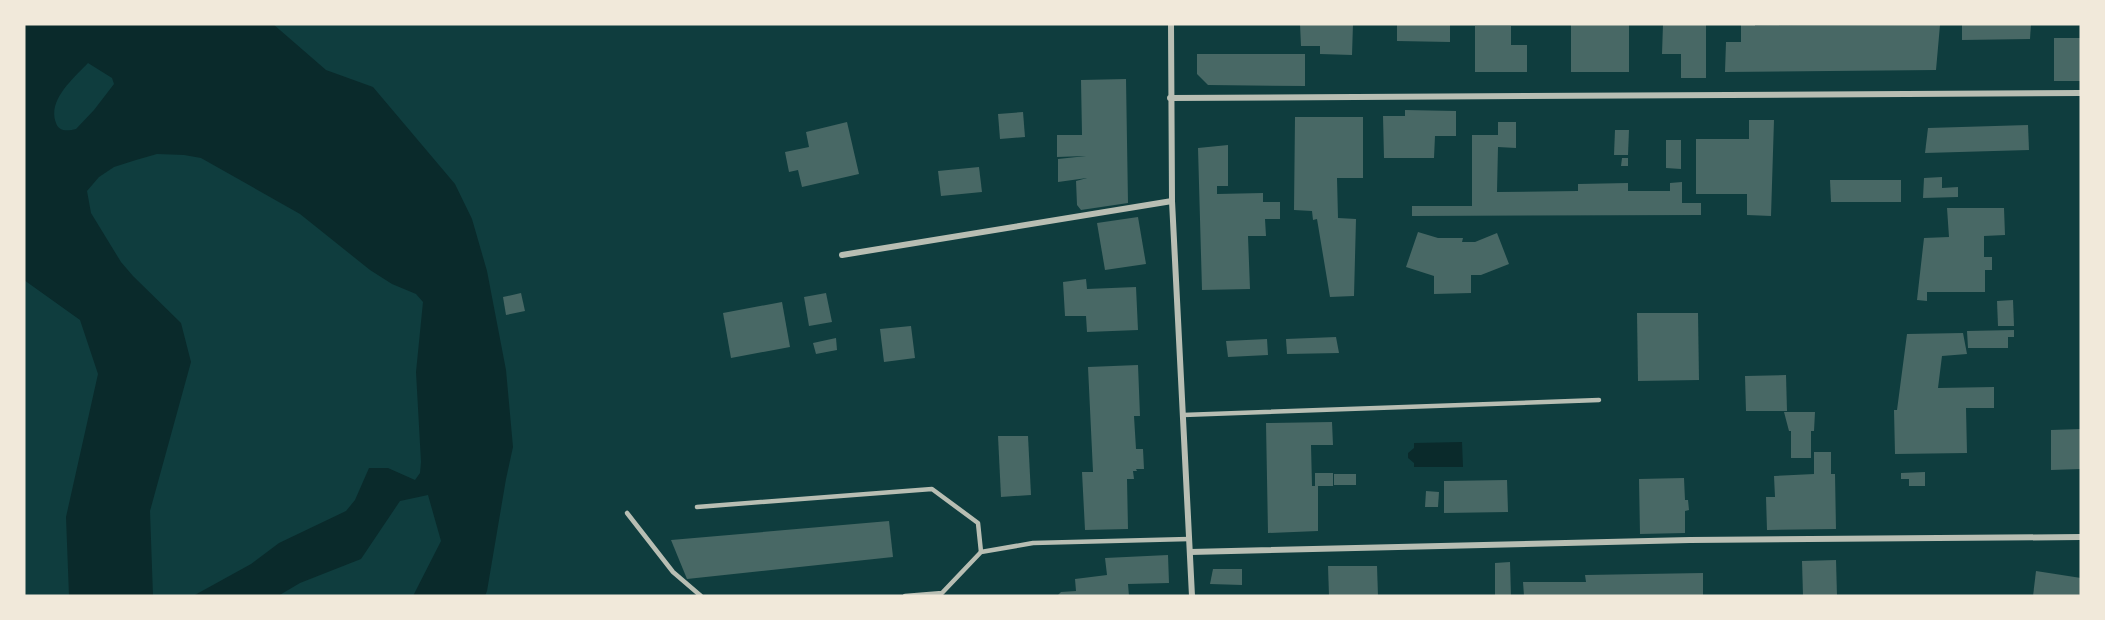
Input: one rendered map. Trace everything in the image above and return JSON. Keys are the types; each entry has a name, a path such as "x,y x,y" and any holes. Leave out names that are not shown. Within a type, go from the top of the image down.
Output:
{"street":[{"path":"1171,24 1172,201 1192,596"},
{"path":"1170,98 2081,93"},
{"path":"842,255 1172,201"},
{"path":"1190,552 1690,540 2081,537"}],"lane":[{"path":"1183,415 1599,400"},
{"path":"697,507 932,489 978,523 981,552"},
{"path":"627,513 673,572 701,596"},
{"path":"905,596 942,593 981,552 1033,543 1190,538"}],"water":[{"path":"24,24 273,24 326,70 373,87 455,184 472,219 487,271 506,370 513,447 485,596 413,596 441,541 428,495 400,501 361,559 300,583 278,596 193,596 251,564 279,543 346,511 355,500 369,468 388,468 415,480 420,473 421,462 416,372 423,302 416,294 392,284 370,270 300,214 201,158 157,154 114,167 99,177 87,191 91,213 121,262 181,323 191,362 150,511 153,596 69,596 66,517 98,374 80,320 24,280","holes":["88,63 112,78 114,84 76,129 59,128 54,114 58,98"]},
{"path":"1462,442 1463,467 1414,467 1414,463 1408,458 1408,453 1414,448 1414,443"}],"building":[{"path":"1300,24 1353,24 1352,55 1320,54 1320,46 1301,46"},
{"path":"1397,24 1450,24 1450,42 1397,41"},
{"path":"1571,24 1629,24 1629,72 1571,72"},
{"path":"1663,24 1706,24 1706,78 1681,78 1681,54 1662,54"},
{"path":"1741,24 1755,24 1755,26 1940,25 1936,70 1725,72 1726,42 1741,42"},
{"path":"1962,24 2031,24 2030,39 1962,40"},
{"path":"1475,26 1511,26 1511,45 1527,45 1527,72 1475,72"},
{"path":"2054,38 2081,38 2081,81 2054,81"},
{"path":"1197,54 1305,54 1305,86 1208,85 1197,74"},
{"path":"1126,79 1128,203 1081,210 1077,205 1076,181 1087,178 1058,182 1058,159 1086,156 1057,157 1057,135 1082,135 1081,80"},
{"path":"1405,110 1456,111 1456,136 1435,136 1434,158 1384,158 1383,116 1405,116"},
{"path":"1023,112 1025,137 1000,139 998,114"},
{"path":"1295,117 1363,117 1363,178 1337,178 1338,218 1356,219 1354,296 1330,297 1317,219 1313,220 1312,211 1294,210"},
{"path":"1749,120 1774,120 1771,216 1747,215 1747,194 1696,194 1696,139 1749,139"},
{"path":"847,122 859,174 802,187 798,170 789,172 785,152 809,147 806,132"},
{"path":"1498,122 1516,122 1516,148 1498,147 1497,192 1578,191 1578,184 1628,183 1628,191 1670,191 1670,183 1682,182 1682,203 1701,203 1701,215 1412,216 1412,206 1472,206 1472,135 1498,135"},
{"path":"2028,125 2029,150 1925,153 1928,128"},
{"path":"1615,130 1629,130 1628,155 1614,155"},
{"path":"1666,140 1681,140 1681,169 1666,168"},
{"path":"1228,145 1228,186 1217,186 1217,194 1263,193 1263,202 1280,202 1280,219 1265,219 1266,236 1248,236 1250,289 1202,290 1198,148"},
{"path":"1622,158 1628,158 1628,166 1621,166"},
{"path":"979,167 982,192 941,196 938,171"},
{"path":"1942,177 1942,188 1958,187 1958,197 1923,198 1924,178"},
{"path":"1830,180 1901,180 1901,202 1831,202"},
{"path":"1947,208 2004,208 2005,235 1984,236 1984,257 1992,257 1992,270 1985,270 1985,292 1927,292 1927,301 1917,300 1924,238 1949,237"},
{"path":"1138,217 1146,264 1105,270 1097,223"},
{"path":"1418,232 1438,238 1463,238 1462,242 1475,242 1497,233 1509,264 1481,275 1471,275 1471,293 1434,294 1434,276 1406,267"},
{"path":"1086,279 1087,289 1136,287 1138,330 1087,332 1086,316 1065,316 1063,282"},
{"path":"521,293 525,311 506,315 503,297"},
{"path":"826,293 832,322 809,326 804,297"},
{"path":"2013,300 2014,326 1998,326 1997,301"},
{"path":"782,302 790,347 731,358 723,313"},
{"path":"1637,313 1698,313 1699,380 1638,381"},
{"path":"911,326 915,358 884,362 880,329"},
{"path":"2014,330 2014,337 2008,337 2008,348 1968,348 1967,331"},
{"path":"1963,333 1967,354 1942,356 1938,388 1994,387 1994,408 1966,408 1967,453 1895,454 1894,410 1897,410 1907,334"},
{"path":"1336,337 1339,353 1287,354 1286,339"},
{"path":"836,338 837,350 816,354 813,343"},
{"path":"1267,339 1268,355 1228,357 1226,341"},
{"path":"1138,365 1140,416 1134,416 1136,449 1143,449 1144,469 1136,469 1137,471 1133,471 1134,479 1127,479 1128,529 1085,530 1082,472 1093,472 1088,367"},
{"path":"1786,375 1787,411 1746,411 1745,376"},
{"path":"1784,412 1815,412 1814,431 1811,431 1811,458 1791,458 1791,431 1789,431"},
{"path":"1332,422 1333,445 1311,445 1312,486 1315,486 1315,473 1333,473 1333,486 1318,486 1318,531 1268,533 1266,423"},
{"path":"2081,429 2081,469 2051,470 2051,430"},
{"path":"998,436 1028,436 1031,495 1001,497"},
{"path":"1814,452 1831,452 1831,474 1835,474 1836,529 1767,530 1766,497 1775,497 1774,476 1814,474"},
{"path":"1925,472 1925,486 1909,486 1909,479 1901,479 1901,473"},
{"path":"1334,474 1356,474 1356,485 1334,485"},
{"path":"1684,478 1685,500 1688,500 1689,510 1685,511 1685,533 1640,534 1639,479"},
{"path":"1507,480 1508,512 1444,513 1444,481"},
{"path":"1426,491 1439,492 1438,507 1425,507"},
{"path":"889,521 893,557 687,579 671,540"},
{"path":"1168,555 1169,583 1128,584 1129,596 1057,596 1061,592 1076,591 1075,579 1107,575 1105,558"},
{"path":"1836,560 1837,596 1803,596 1802,561"},
{"path":"1510,562 1511,596 1495,596 1495,563"},
{"path":"1328,566 1377,566 1378,596 1329,596"},
{"path":"1213,569 1242,569 1242,585 1210,584"},
{"path":"2036,571 2081,578 2081,596 2033,596"},
{"path":"1703,573 1703,596 1524,596 1523,582 1586,582 1585,575"}]}
